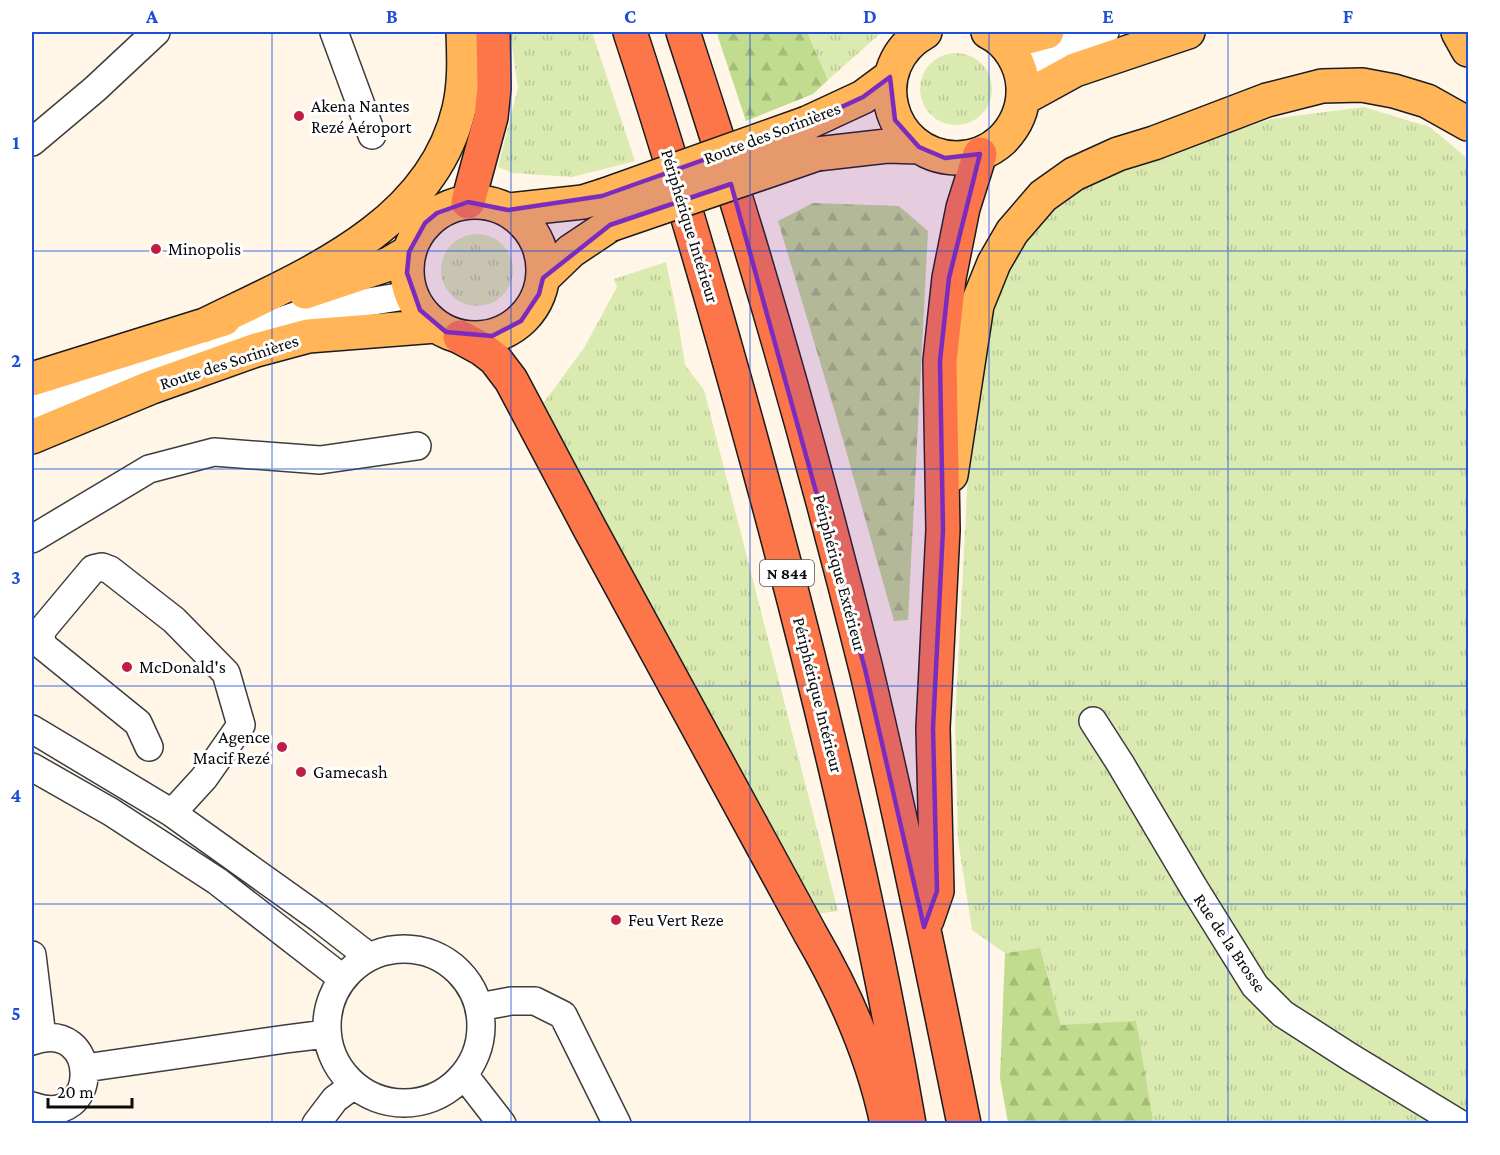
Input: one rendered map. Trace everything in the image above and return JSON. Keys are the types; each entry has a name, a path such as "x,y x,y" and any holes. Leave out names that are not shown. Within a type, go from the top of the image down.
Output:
{"highway":[{"path":"468,202 491,117 494,88 493,32"},
{"name":"Périphérique Intérieur","path":"630,32 705,275 793,592 862,884 909,1124"},
{"name":"Périphérique Extérieur","path":"683,32 752,252 866,669 924,927 963,1124"},
{"path":"924,927 937,891 933,729 943,530 940,362 949,278 963,208 980,154"},
{"path":"448,332 482,349 495,359 512,380 580,510 829,964 856,1020 872,1066 887,1124"}],"main road":[{"path":"203,326 309,273 351,249 390,220 422,186 440,160 459,109 465,71 464,32"},
{"path":"925,32 908,44 897,59 890,77 891,106 905,134 919,147 945,158 963,158 980,154 996,145 1010,132 1019,116 1024,98 1023,80 1003,46 1047,32"},
{"path":"1024,98 1076,70 1188,32"},
{"path":"1458,32 1468,50"},
{"name":"Route des Sorinières","path":"543,278 572,251 606,210 863,97 890,77"},
{"path":"943,530 977,305 994,263 1012,232 1043,196 1074,174 1118,154 1154,143 1267,100 1322,86 1362,85 1394,91 1427,101 1468,124"},
{"name":"Route des Sorinières","path":"508,210 583,202 606,210 817,154 887,146 919,147"},
{"path":"468,202 489,203 508,210 524,222 536,239 543,258 543,278 532,309 508,330 492,336 476,338 448,332 420,310 411,295 407,273 409,252 415,237 425,223 437,213 453,206 468,202"},
{"path":"32,379 203,326 389,264 409,252"},
{"name":"Route des Sorinières","path":"32,437 152,387 256,350 308,336 448,332"}],"street":[{"path":"32,142 156,32"},
{"path":"334,32 372,135"},
{"path":"1003,46 1105,32"},
{"path":"32,410 147,367 298,315 411,295"},
{"path":"32,539 149,469 214,452 320,460 417,446"},
{"path":"149,747 138,723 43,646 42,630 93,568 102,567 110,570 174,620 226,673 241,725 204,777 172,813"},
{"name":"Rue de la Brosse","path":"1093,721 1255,986 1282,1014 1460,1124"},
{"path":"32,729 172,813 319,918 368,956"},
{"path":"32,767 111,812 217,881 342,978"},
{"path":"392,948 400,948 417,949 440,957 458,969 471,987 479,1007 482,1031 476,1054 464,1075 448,1089 411,1113 371,1096 354,1085 341,1071 331,1053 327,1034 327,1015 332,995 342,978 368,956 392,948"},
{"path":"32,955 37,1039 54,1037 65,1041 81,1057 85,1068 81,1091 74,1100 65,1107 47,1113"},
{"path":"479,1007 511,1001 535,1001 563,1015 617,1124"},
{"path":"85,1068 327,1034"},
{"path":"464,1075 502,1124"},
{"path":"316,1124 335,1099 354,1085"}],"highlighted area":[{"path":"890,77 895,120 919,147 945,158 980,154 949,278 940,361 943,530 933,728 937,891 924,927 865,669 731,184 610,225 543,278 539,294 521,321 492,336 446,332 420,310 407,273 409,252 425,223 437,213 468,202 508,210 602,196 807,123 863,97"}],"green space":[{"path":"510,32 592,32 635,161 572,177 513,173 498,167 518,88"},
{"path":"718,32 807,32 828,80 813,94 746,121"},
{"path":"807,32 882,32 828,80"},
{"path":"963,53 982,63 990,75 992,89 990,103 982,115 970,123 949,125 930,115 922,103 920,82 930,63 942,55"},
{"path":"1364,107 1430,127 1468,159 1468,1123 1152,1123 1153,1120 1061,1025 1040,949 1005,953 972,930 958,840 955,723 971,416 990,293 1026,231 1057,196 1123,167 1271,119"},
{"path":"813,203 899,206 928,231 908,620 894,621 778,221"},
{"path":"477,234 491,237 503,244 510,256 513,270 510,284 503,296 491,303 477,306 463,303 451,296 444,284 441,270 444,256 451,244 463,237"},
{"path":"666,262 685,365 704,390 838,911 815,914 539,409 584,348 617,287 614,279"},
{"path":"1040,948 1061,1025 1136,1021 1152,1123 1008,1123 1000,1078 1005,953"}],"place":[{"name":"Akena Nantes Rezé Aéroport","path":"299,116"},
{"name":"Minopolis","path":"156,249"},
{"name":"McDonald's","path":"127,667"},
{"name":"Agence Macif Rezé","path":"282,747"},
{"name":"Gamecash","path":"301,772"},
{"name":"Feu Vert Reze","path":"616,920"}]}
